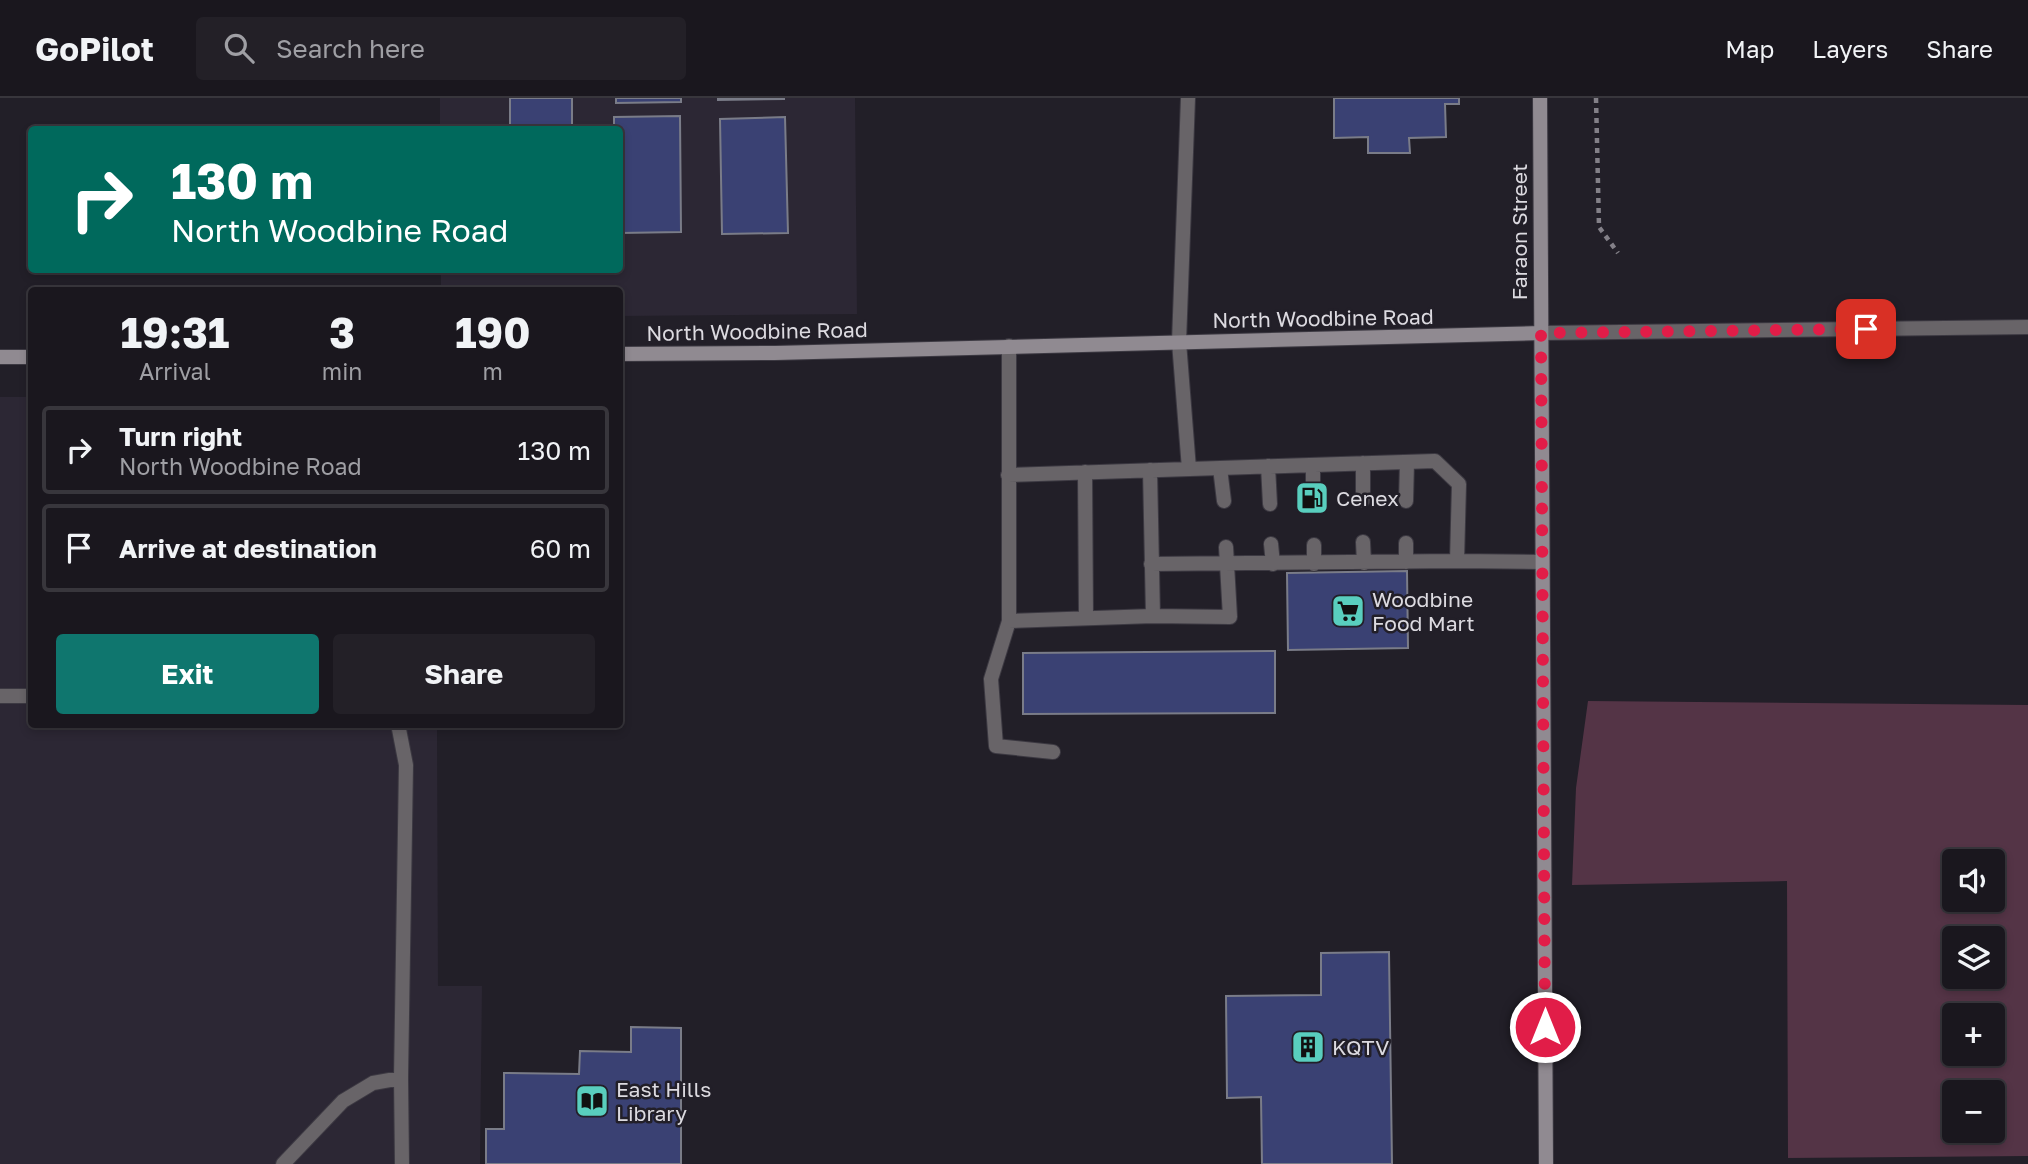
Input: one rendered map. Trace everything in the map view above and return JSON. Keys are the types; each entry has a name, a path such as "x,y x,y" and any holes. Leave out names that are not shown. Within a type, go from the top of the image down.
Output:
{"main road":[{"name":"Faraon Street","path":"1540,98 1546,1164"},
{"name":"North Woodbine Road","path":"623,354 775,353 1541,333"},
{"path":"0,357 28,357"}],"street":[{"path":"1188,98 1179,342 1189,469"},
{"name":"North Woodbine Road","path":"1541,333 2028,327"},
{"path":"1009,346 1009,621 990,679 996,746 1053,752"},
{"path":"1008,475 1435,461 1459,484 1457,561"},
{"path":"1406,501 1407,462"},
{"path":"1363,463 1363,500"},
{"path":"1312,465 1313,505"},
{"path":"1268,466 1270,504"},
{"path":"1220,468 1224,501"},
{"path":"1150,470 1153,616"},
{"path":"1085,472 1086,617"},
{"path":"1363,542 1364,563"},
{"path":"1406,543 1406,562"},
{"path":"1271,544 1273,564"},
{"path":"1314,545 1314,564"},
{"path":"1009,621 1086,617 1230,617 1226,547"},
{"path":"1151,564 1542,562"},
{"path":"0,696 28,696"},
{"path":"399,728 406,765 402,1164"},
{"path":"283,1164 343,1101 373,1083 401,1078"}],"path":[{"path":"1596,98 1599,226 1618,253"}],"shaded area":[{"path":"440,98 855,98 857,314 623,316 623,287 441,287 441,273 623,273 623,126 440,126"},
{"path":"0,397 28,397 28,728 437,728 438,986 482,986 480,1164 0,1164"},
{"path":"1588,701 2028,705 2028,1156 1788,1158 1787,881 1572,885 1576,788"}],"building":[{"path":"510,98 572,98 572,126 510,126"},
{"path":"616,98 681,98 681,102 616,103"},
{"path":"784,98 784,99 718,100"},
{"path":"1334,98 1459,98 1459,104 1445,104 1446,137 1409,138 1410,153 1368,153 1368,137 1334,138"},
{"path":"680,116 681,232 623,233 623,126 614,126 614,117"},
{"path":"785,117 788,233 722,234 720,119"},
{"name":"Woodbine Food Mart","path":"1407,571 1408,648 1288,650 1287,573"},
{"path":"1275,651 1275,713 1023,714 1023,653"},
{"name":"KQTV","path":"1389,952 1392,1164 1262,1164 1261,1097 1227,1098 1226,996 1321,995 1321,953"},
{"name":"East Hills Library","path":"631,1027 681,1028 681,1164 486,1164 486,1129 504,1129 504,1073 579,1074 580,1051 631,1052"}],"place":[{"name":"Cenex","path":"1312,498"},
{"name":"Woodbine Food Mart","path":"1348,611"},
{"name":"KQTV","path":"1308,1047"},
{"name":"East Hills Library","path":"592,1101"}],"route":[{"path":"1545,1027 1541,333 1866,329"}]}
